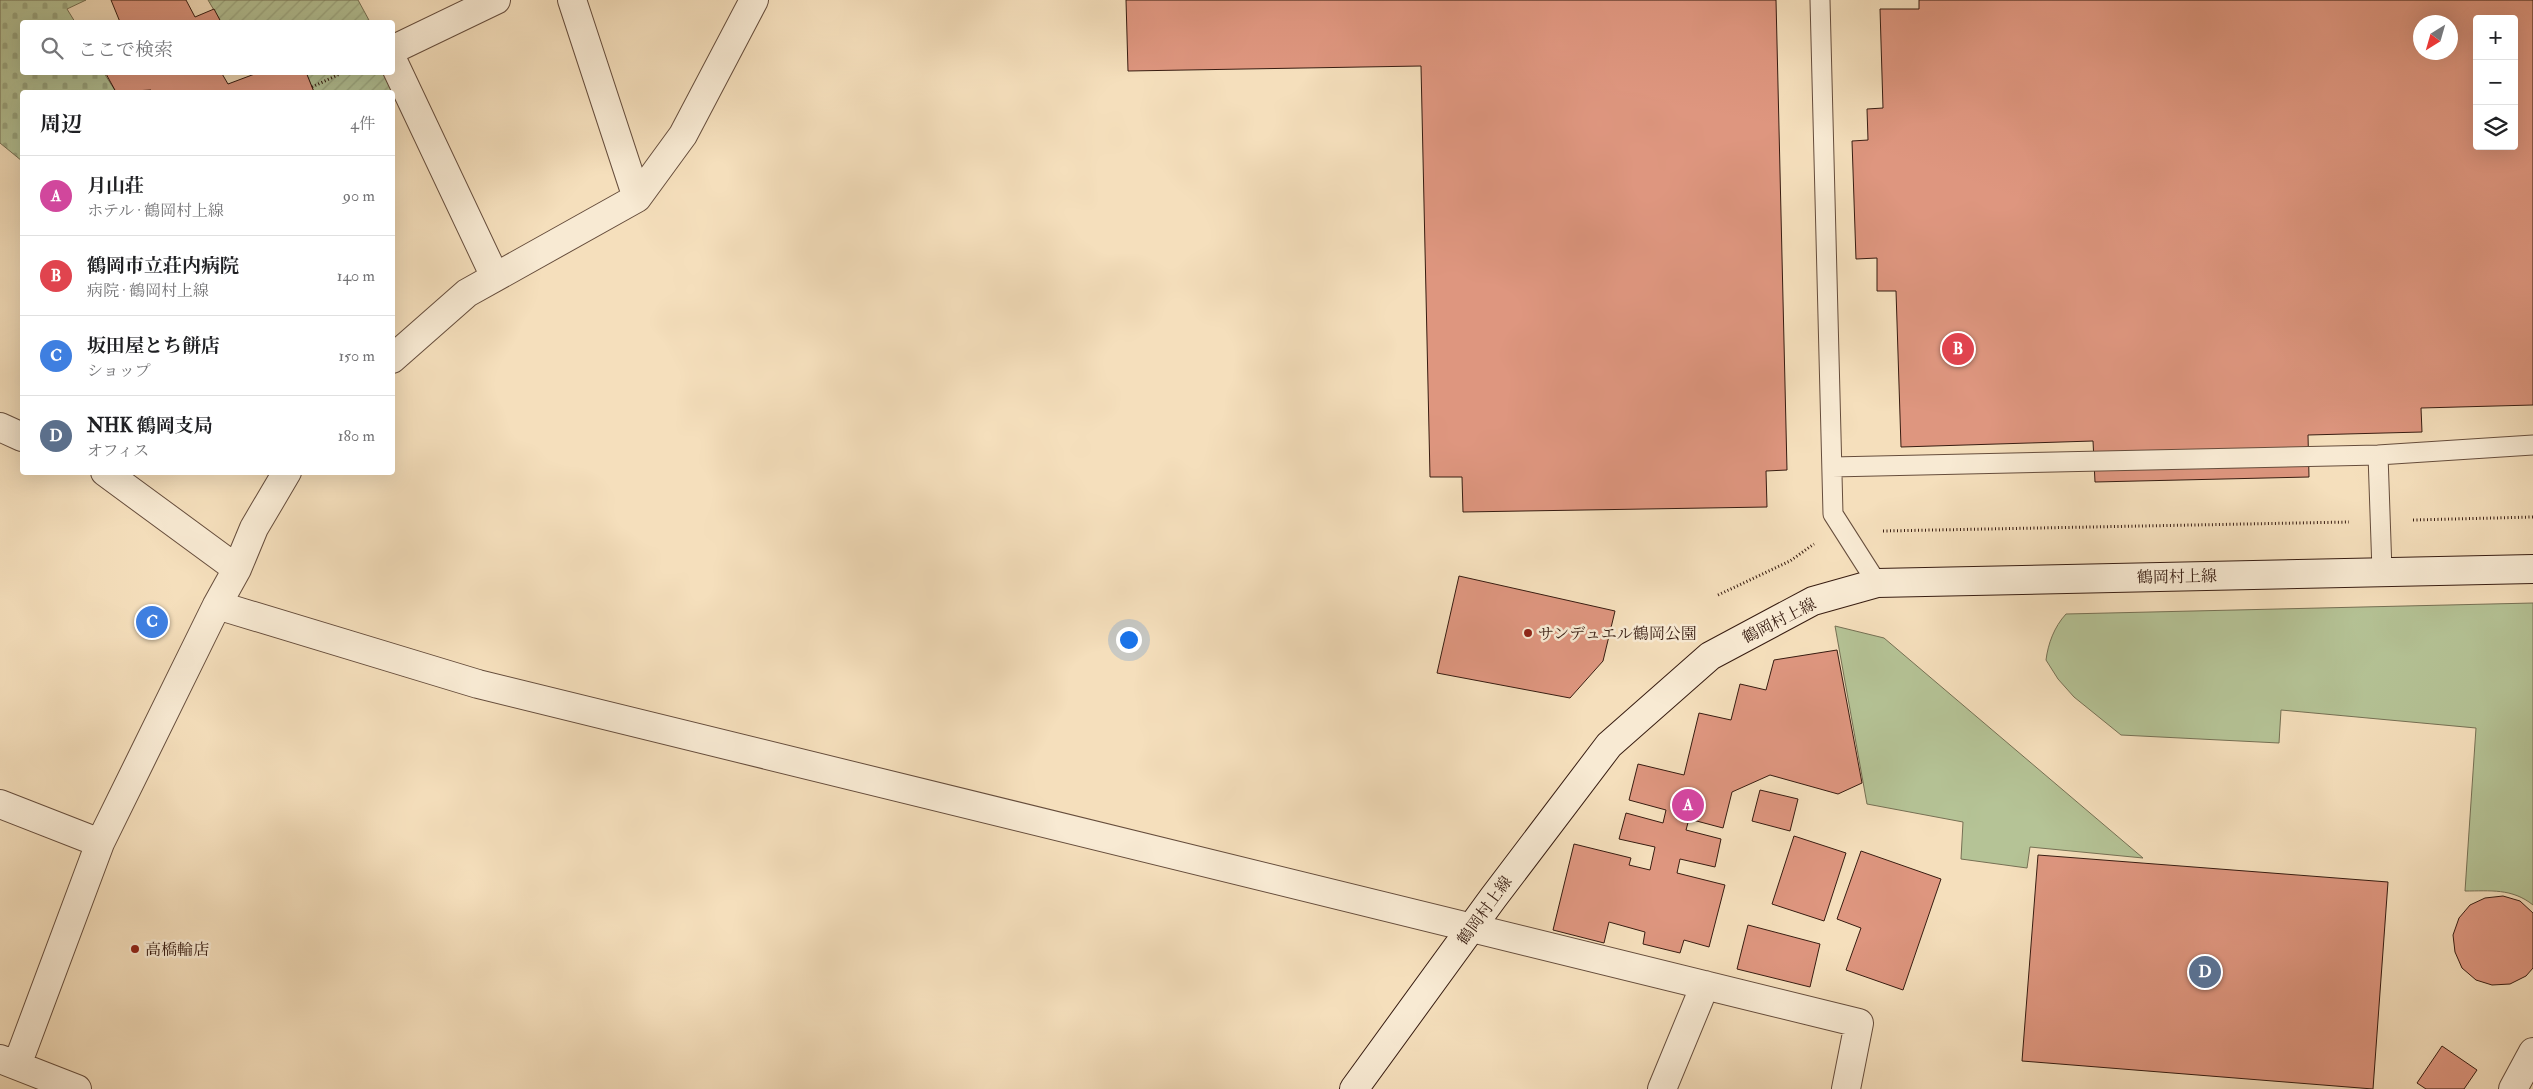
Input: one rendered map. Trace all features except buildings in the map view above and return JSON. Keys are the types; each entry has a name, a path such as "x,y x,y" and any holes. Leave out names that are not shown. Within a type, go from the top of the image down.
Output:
{"street":[{"path":"395,49 496,0"},
{"path":"572,0 637,198"},
{"path":"395,356 467,293 637,198 683,135 754,0"},
{"path":"395,65 495,277"},
{"path":"0,427 20,436"},
{"path":"109,475 237,569"},
{"path":"77,1089 8,1062 100,843 217,605 237,569 254,528 285,475"},
{"name":"鶴岡村上線","path":"1354,1089 1609,745 1710,656 1813,601 1877,584 2533,569"},
{"path":"217,605 478,684 1859,1023 1846,1089"},
{"path":"0,804 100,843"},
{"path":"1662,1089 1705,985"},
{"path":"2513,1089 2533,1052"}],"lane":[{"path":"1820,0 1833,514 1877,584"},
{"path":"1832,467 2378,455 2533,445"},
{"path":"2378,455 2382,571"}],"path":[{"path":"312,87 338,75"},
{"path":"1718,595 1790,561 1814,544 1846,532 2533,517"}],"green space":[{"path":"0,0 86,0 67,9 74,20 20,20 20,75 105,75 115,90 20,90 20,159 0,143"},
{"path":"208,0 358,0 369,20 220,20"},
{"path":"307,75 394,75 409,94 395,101 395,90 313,90"},
{"path":"2533,603 2533,905 2509,893 2465,891 2476,728 2281,710 2279,743 2121,735 2074,697 2058,679 2046,660 2052,636 2066,614"},
{"path":"1835,626 1884,638 2143,858 2030,847 2027,868 1961,859 1963,822 1867,804"}],"place":[{"name":"鶴岡市立荘内病院","path":"1958,349"},
{"name":"坂田屋とち餅店","path":"152,622"},
{"name":"サンデュエル鶴岡公園","path":"1528,633"},
{"name":"月山荘","path":"1688,805"},
{"name":"高橋輪店","path":"135,949"},
{"name":"NHK 鶴岡支局","path":"2205,972"}]}
